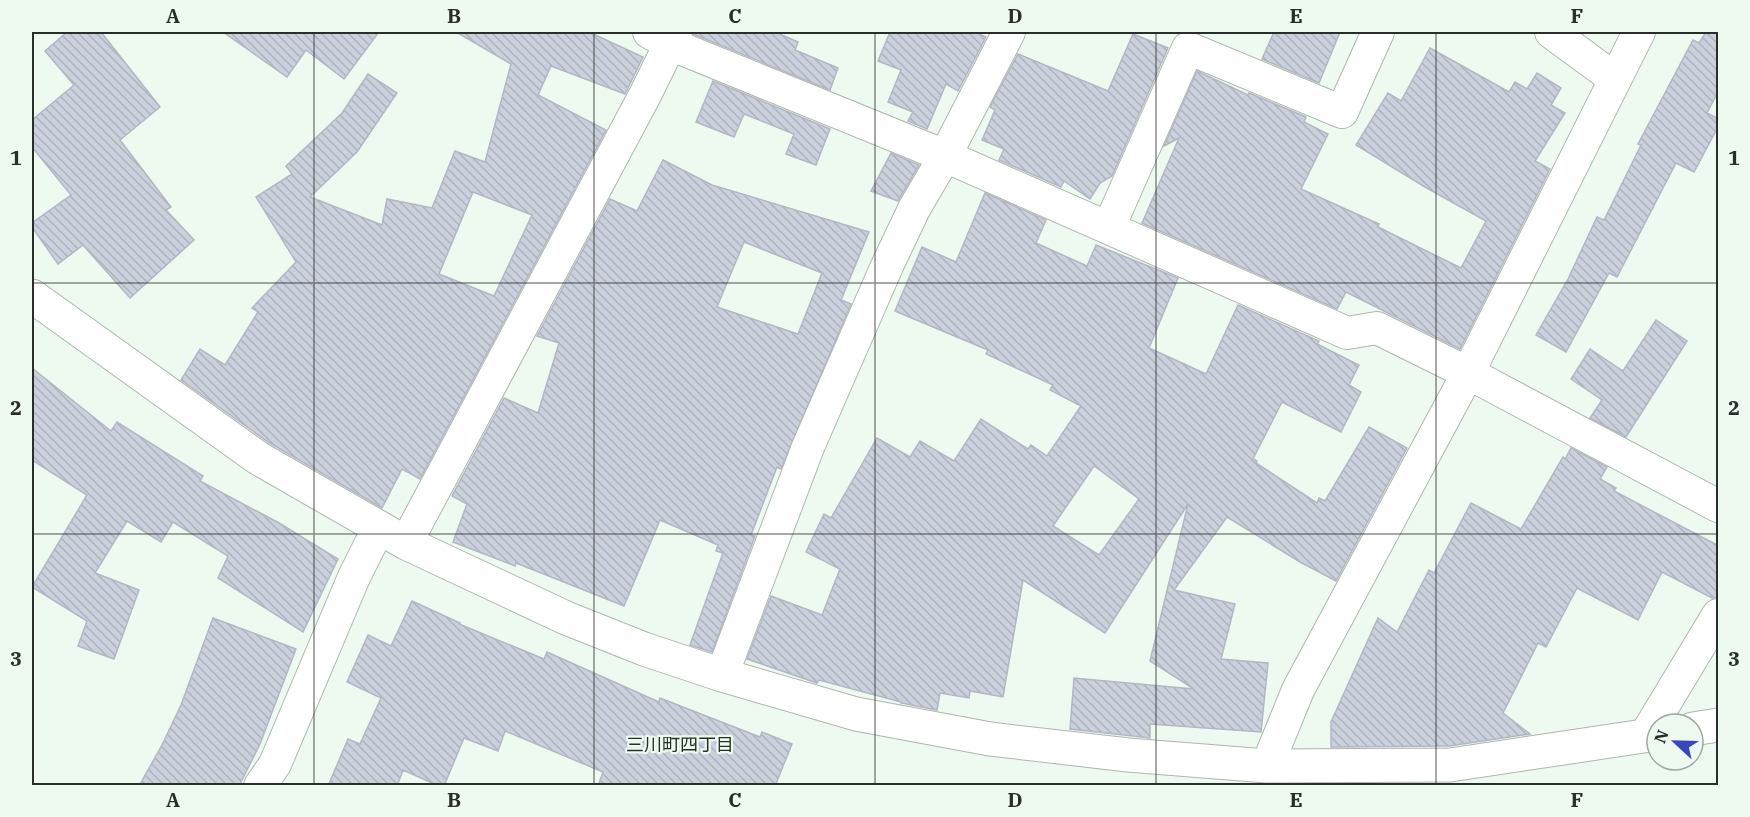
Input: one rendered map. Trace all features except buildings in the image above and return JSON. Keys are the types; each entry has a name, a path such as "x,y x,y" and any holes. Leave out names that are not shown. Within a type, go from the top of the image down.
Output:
{"street":[{"path":"722,675 807,447 887,266 914,209 945,156 1009,32"},
{"path":"1109,227 1188,48 1342,112 1378,32"},
{"path":"1551,32 1615,79"},
{"path":"1267,766 1298,690 1468,373 1639,32"},
{"path":"406,543 665,36 1109,227 1347,333 1377,328 1468,373 1719,506"},
{"path":"32,296 258,458 406,543 566,618 644,650 856,714 990,739 1128,755 1267,766 1450,765 1645,736"},
{"path":"260,786 275,764 354,577 379,527"},
{"path":"1664,712 1719,615"}],"district":[{"name":"三川町四丁目","path":"680,744"}]}
